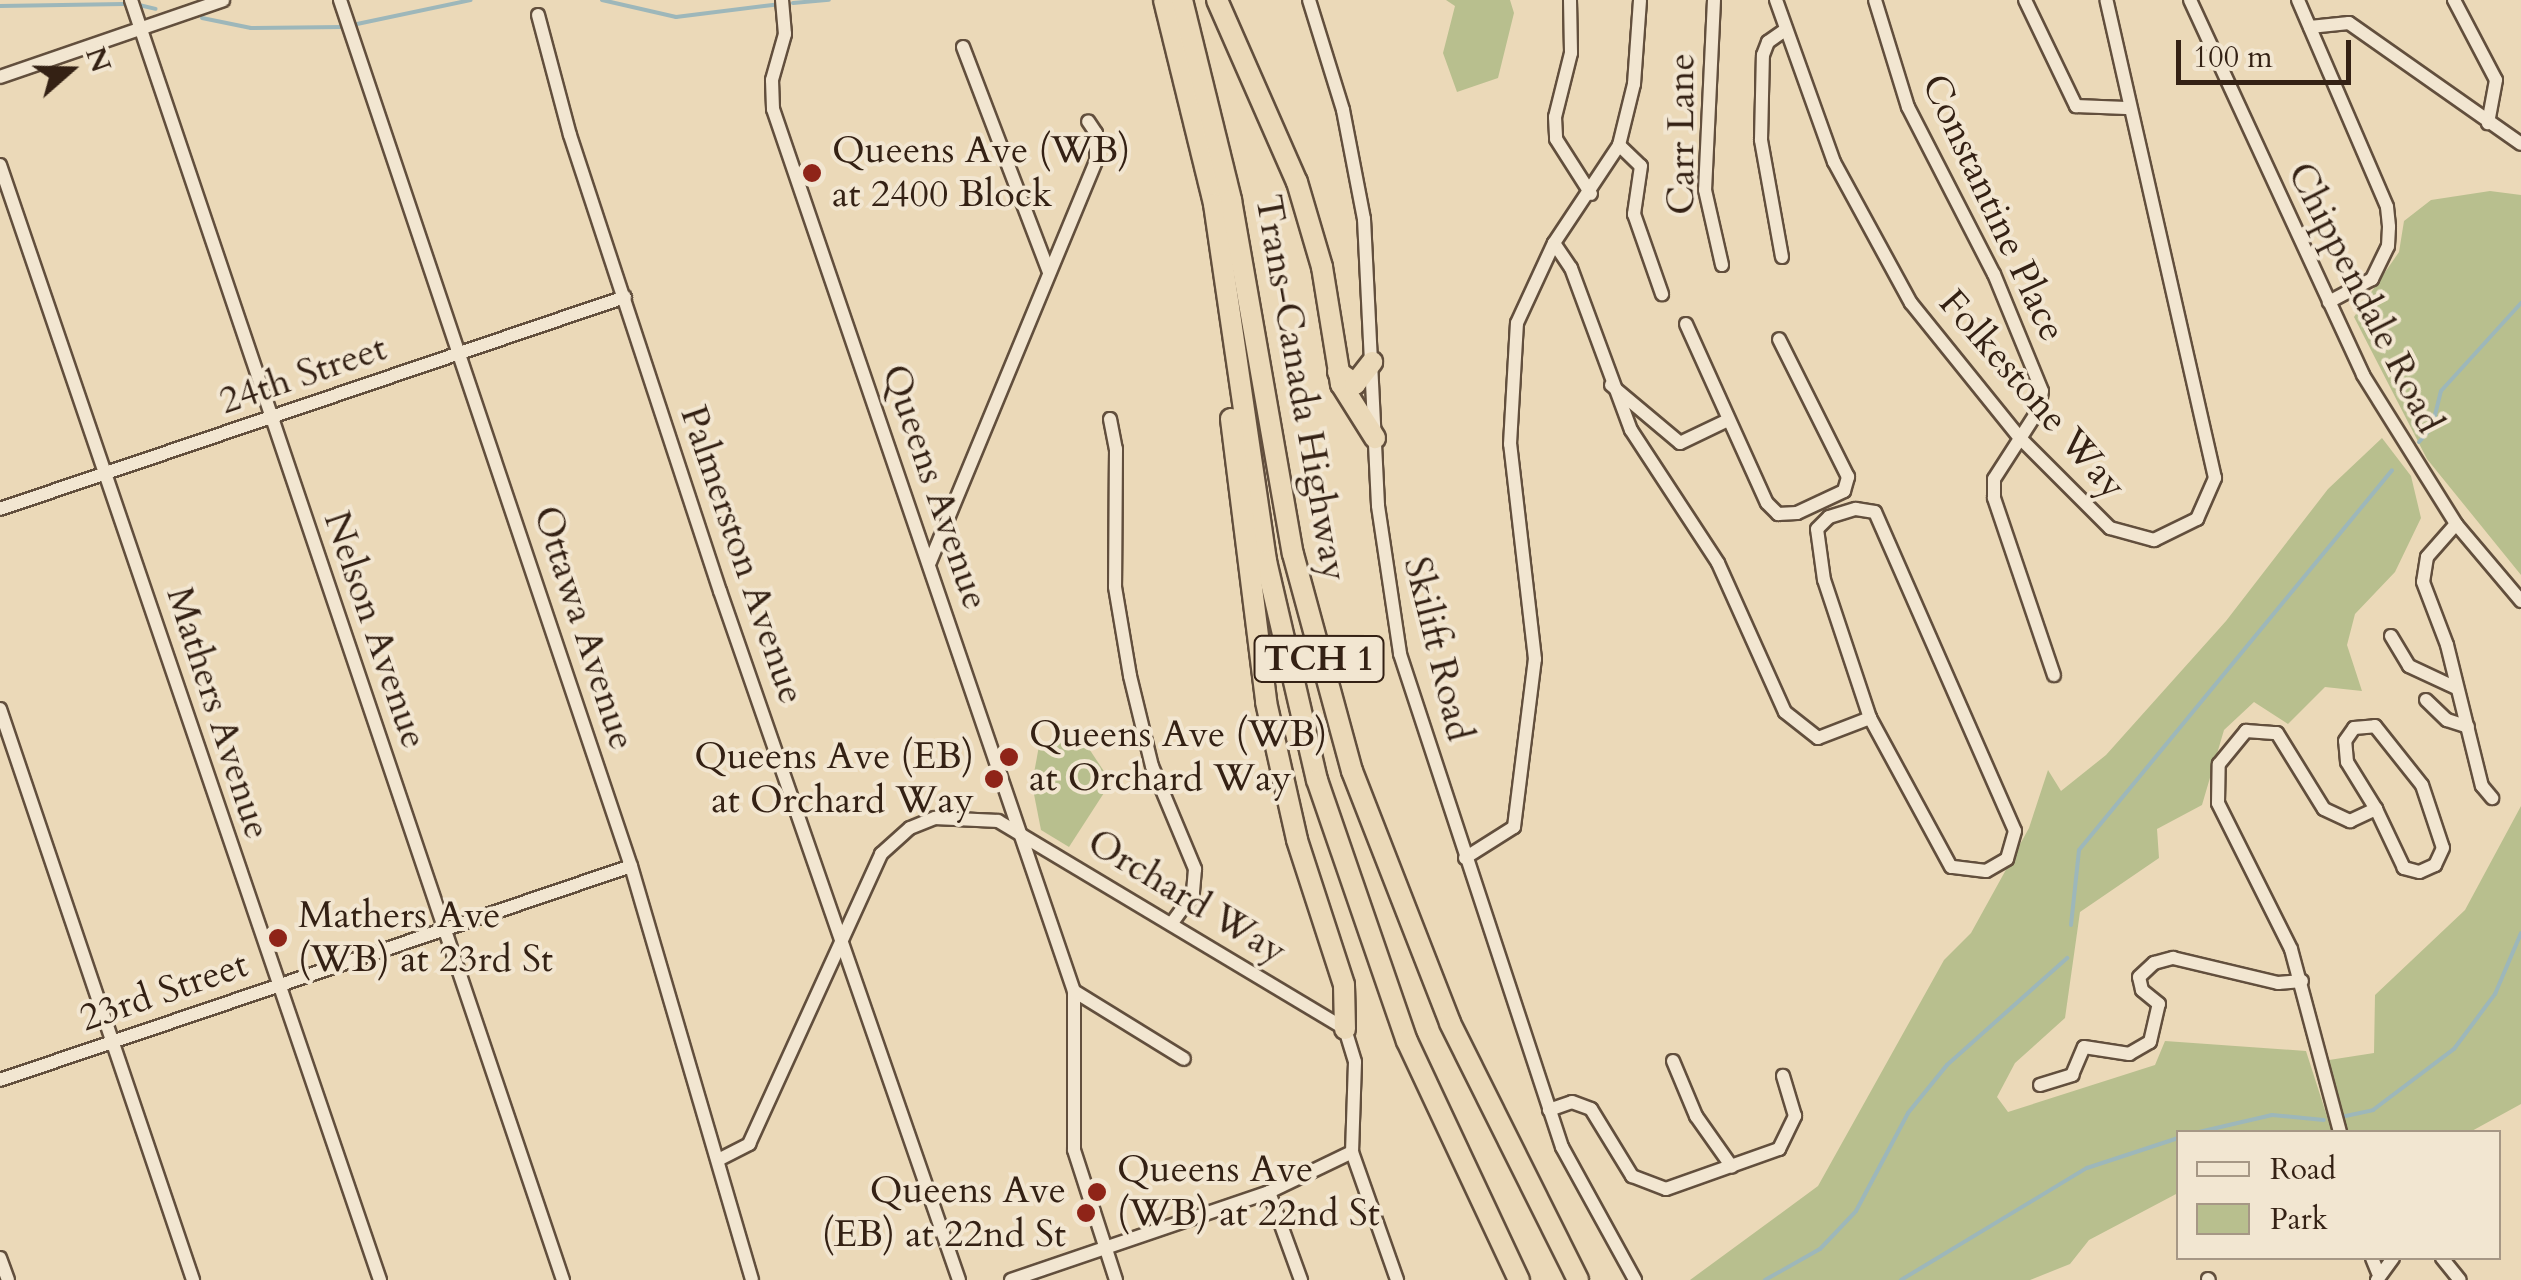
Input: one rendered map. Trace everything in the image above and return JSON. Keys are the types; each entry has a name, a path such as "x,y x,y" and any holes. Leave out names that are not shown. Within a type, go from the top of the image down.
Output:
{"highway":[{"name":"Trans-Canada Highway","path":"1164,0 1222,247 1266,561 1317,780 1424,1083 1519,1280"},
{"name":"Trans-Canada Highway","path":"1182,0 1231,200 1293,554 1352,771 1450,1023 1578,1280"},
{"path":"1217,0 1308,211 1337,371 1342,381 1355,384 1372,362"},
{"path":"1222,247 1238,505 1258,655 1297,840 1344,985 1345,1028"},
{"path":"1337,371 1374,438"}],"street":[{"name":"Nelson Avenue","path":"131,0 563,1280"},
{"path":"0,77 224,0"},
{"name":"Ottawa Avenue","path":"340,0 631,866 720,1159 752,1280"},
{"name":"Queens Avenue","path":"782,0 785,34 772,80 773,108 1074,991 1074,1150 1116,1280"},
{"name":"Skilift Road","path":"1309,0 1355,158 1389,610 1465,858 1549,1110 1591,1208 1635,1280"},
{"path":"1570,0 1571,53 1554,117 1556,138 1591,194"},
{"path":"1465,858 1504,839 1518,814 1535,659 1517,526 1509,389 1517,323 1554,243 1591,194 1619,144 1634,84 1640,0"},
{"name":"Carr Lane","path":"1714,0 1705,190 1722,266"},
{"name":"Folkestone Way","path":"1776,0 1863,227 1911,303 2019,437 2110,528 2131,538 2176,534 2210,501 2211,446 2126,108 2106,0"},
{"name":"Constantine Place","path":"1874,0 1908,107 2031,355 2040,409 1994,480 1994,498 2054,675"},
{"path":"2025,0 2076,106 2126,108"},
{"name":"Chippendale Road","path":"2190,0 2378,402 2456,524 2521,601"},
{"path":"2298,0 2387,207 2388,246 2372,280 2329,302"},
{"path":"2454,0 2496,80 2488,122"},
{"name":"Palmerston Avenue","path":"538,15 624,297 959,1280"},
{"path":"2310,26 2350,23 2521,144"},
{"path":"1782,258 1761,140 1763,56 1768,42 1785,30"},
{"path":"963,47 1050,272"},
{"path":"930,562 1096,160 1096,133 1088,121"},
{"path":"1619,144 1642,166 1634,214 1662,294"},
{"name":"Mathers Avenue","path":"0,164 380,1280"},
{"path":"1554,243 1571,268 1609,383 1658,476 1718,564 1785,712 1818,738 1870,718"},
{"name":"24th Street","path":"0,509 624,297"},
{"path":"1686,324 1728,420 1778,514 1844,490 1845,464 1779,339"},
{"path":"1609,383 1680,443 1728,420"},
{"path":"1110,419 1116,449 1115,587 1130,676 1152,766 1195,869 1193,894 1173,922"},
{"path":"1856,509 1875,512 2015,830 2006,859 1986,871 1952,868 1870,718 1824,580 1816,529 1829,517 1856,509"},
{"path":"2456,524 2423,569 2482,786 2492,798"},
{"path":"2391,636 2409,666 2454,687"},
{"path":"2426,700 2447,720 2468,728"},
{"path":"0,709 193,1280"},
{"path":"2364,725 2382,730 2417,774 2443,848 2435,865 2418,872 2404,868 2376,809 2344,755 2347,735 2364,725"},
{"path":"2339,1130 2302,982 2275,911 2225,817 2216,790 2219,764 2239,735 2261,728 2285,740 2331,816 2350,821 2376,809"},
{"name":"Orchard Way","path":"720,1159 749,1144 880,854 910,828 962,816 1020,831 1345,1028"},
{"name":"23rd Street","path":"0,1080 631,866"},
{"path":"2040,1086 2072,1076 2084,1048 2129,1054 2150,1042 2158,1004 2142,990 2139,977 2154,962 2173,958 2278,983 2302,982"},
{"path":"1074,991 1184,1060"},
{"path":"1345,1028 1356,1062 1352,1152 1397,1280"},
{"path":"1673,1062 1696,1116 1732,1167"},
{"path":"1549,1110 1572,1102 1591,1109 1632,1176 1650,1187 1674,1187 1772,1154 1789,1138 1795,1108 1783,1076"},
{"path":"1011,1280 1270,1192 1352,1152"},
{"path":"1270,1192 1301,1280"},
{"path":"0,1258 8,1280"},
{"path":"2444,1260 2460,1280"}],"green space":[{"path":"1446,0 1510,0 1514,13 1498,78 1457,92 1443,53 1455,6"},
{"path":"2490,191 2521,195 2521,575 2427,459 2354,317 2399,252 2404,221 2431,200"},
{"path":"2382,438 2411,476 2421,518 2395,572 2355,614 2347,645 2362,691 2325,687 2288,724 2254,702 2224,730 2202,805 2157,829 2159,858 2080,912 2065,1018 2015,1063 1997,1097 2008,1112 2155,1065 2165,1041 2306,1051 2331,1130 2176,1130 2176,1194 2089,1240 2070,1264 2030,1280 1690,1280 1818,1186 1944,960 1971,933 2029,828 2048,770 2061,791 2106,755 2226,621 2328,489"},
{"path":"1076,729 1111,782 1069,847 1041,830 1032,784 1039,746"},
{"path":"2521,806 2521,1104 2474,1130 2347,1130 2329,1060 2374,1053 2375,995 2465,910"}],"waterway":[{"path":"357,24 471,0"},
{"path":"602,0 676,17 781,4"},
{"path":"793,3 829,0"},
{"path":"0,6 124,4"},
{"path":"139,5 156,9"},
{"path":"202,18 251,28 343,27"},
{"path":"2419,442 2432,427 2441,391 2521,303"},
{"path":"2071,925 2079,850 2392,470"},
{"path":"2341,1117 2373,1110 2454,1049 2495,994 2521,933"},
{"path":"1765,1280 1820,1249 1856,1211 1908,1113 1947,1065 2067,958"},
{"path":"2208,1130 2272,1115 2324,1120"},
{"path":"1901,1280 2087,1168 2176,1139"}],"place":[{"name":"Queens Ave (WB) at 2400 Block","path":"812,173"},
{"name":"Queens Ave (WB) at Orchard Way","path":"1009,757"},
{"name":"Queens Ave (EB) at Orchard Way","path":"994,779"},
{"name":"Mathers Ave (WB) at 23rd St","path":"278,938"},
{"name":"Queens Ave (WB) at 22nd St","path":"1097,1192"},
{"name":"Queens Ave (EB) at 22nd St","path":"1086,1213"}]}
